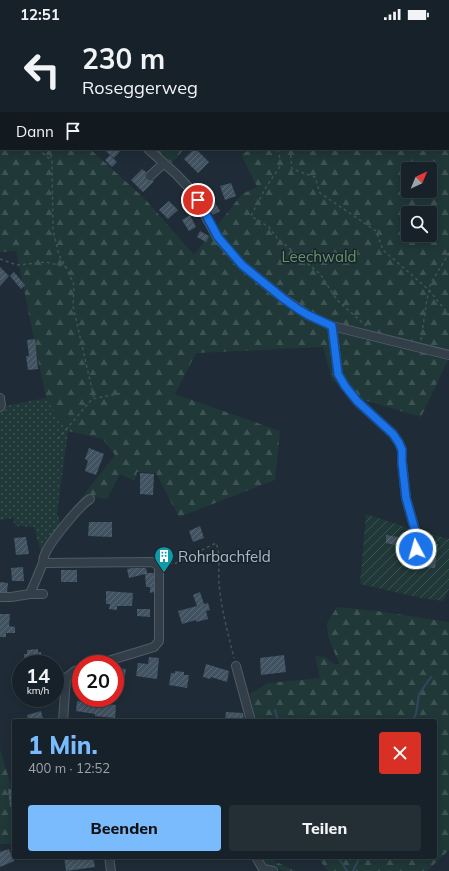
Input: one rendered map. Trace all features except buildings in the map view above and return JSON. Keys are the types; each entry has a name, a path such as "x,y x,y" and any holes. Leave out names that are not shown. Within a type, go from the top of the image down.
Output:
{"street":[{"path":"149,150 164,162 191,190 218,237 242,265 298,309 332,326 449,355"},
{"path":"150,176 164,162"},
{"path":"332,326 338,374 357,401 393,434 402,450 406,498 415,530 416,549"},
{"path":"0,398 0,407"},
{"path":"30,594 45,553 80,508 90,499"},
{"path":"42,563 152,562 159,566 160,641 154,647 124,656"},
{"path":"0,597 43,594"},
{"path":"236,666 250,719"},
{"path":"63,719 66,678 72,673"},
{"path":"108,859 111,871"},
{"path":"257,859 263,869 273,871"}],"path":[{"path":"39,150 52,161"},
{"path":"50,150 52,161 53,230 59,254 74,285 73,306 94,398"},
{"path":"278,150 281,165 266,187 251,216 269,227 277,238 320,274 337,300 368,328"},
{"path":"290,150 292,169 315,177 320,193 376,231 383,250 429,290 449,315"},
{"path":"420,348 426,299 431,283 449,253"},
{"path":"0,260 17,265 46,262 66,267"},
{"path":"58,439 92,399 122,393"},
{"path":"169,563 174,564 216,543 218,549 219,583 225,623 236,666"}],"green space":[{"name":"Leechwald","path":"0,150 91,150 145,199 194,255 242,194 257,187 241,154 251,150 449,150 449,358 421,417 360,399 332,380 323,347 196,353 175,394 280,431 275,480 179,517 156,473 137,472 135,481 120,474 107,499 90,496 81,505 79,501 115,455 103,439 68,431 46,398 16,251 0,252"},
{"path":"156,150 183,150 172,163"},
{"path":"46,398 68,431 57,513 61,525 41,553 34,527 15,526 13,518 0,520 0,407"},
{"path":"366,514 449,539 449,589 443,601 421,598 360,584"},
{"path":"337,607 377,611 449,622 449,850 427,871 328,871 319,859 437,859 437,719 255,719 250,694 268,683 320,678 315,656 325,657 334,664 339,664 328,636 327,623"},
{"path":"0,750 12,788 12,844 0,844"},
{"path":"262,859 271,859 296,871 284,871 266,865"}],"waterway":[{"path":"413,719 416,714 419,694 431,677"},
{"path":"275,710 277,719"},
{"path":"339,859 347,871"},
{"path":"353,871 359,859"}],"place":[{"name":"Rohrbachfeld","path":"164,573"}],"route":[{"path":"198,200 224,246 242,265 298,309 332,326 338,374 357,401 393,434 402,450 406,498 415,530 416,549"}]}
